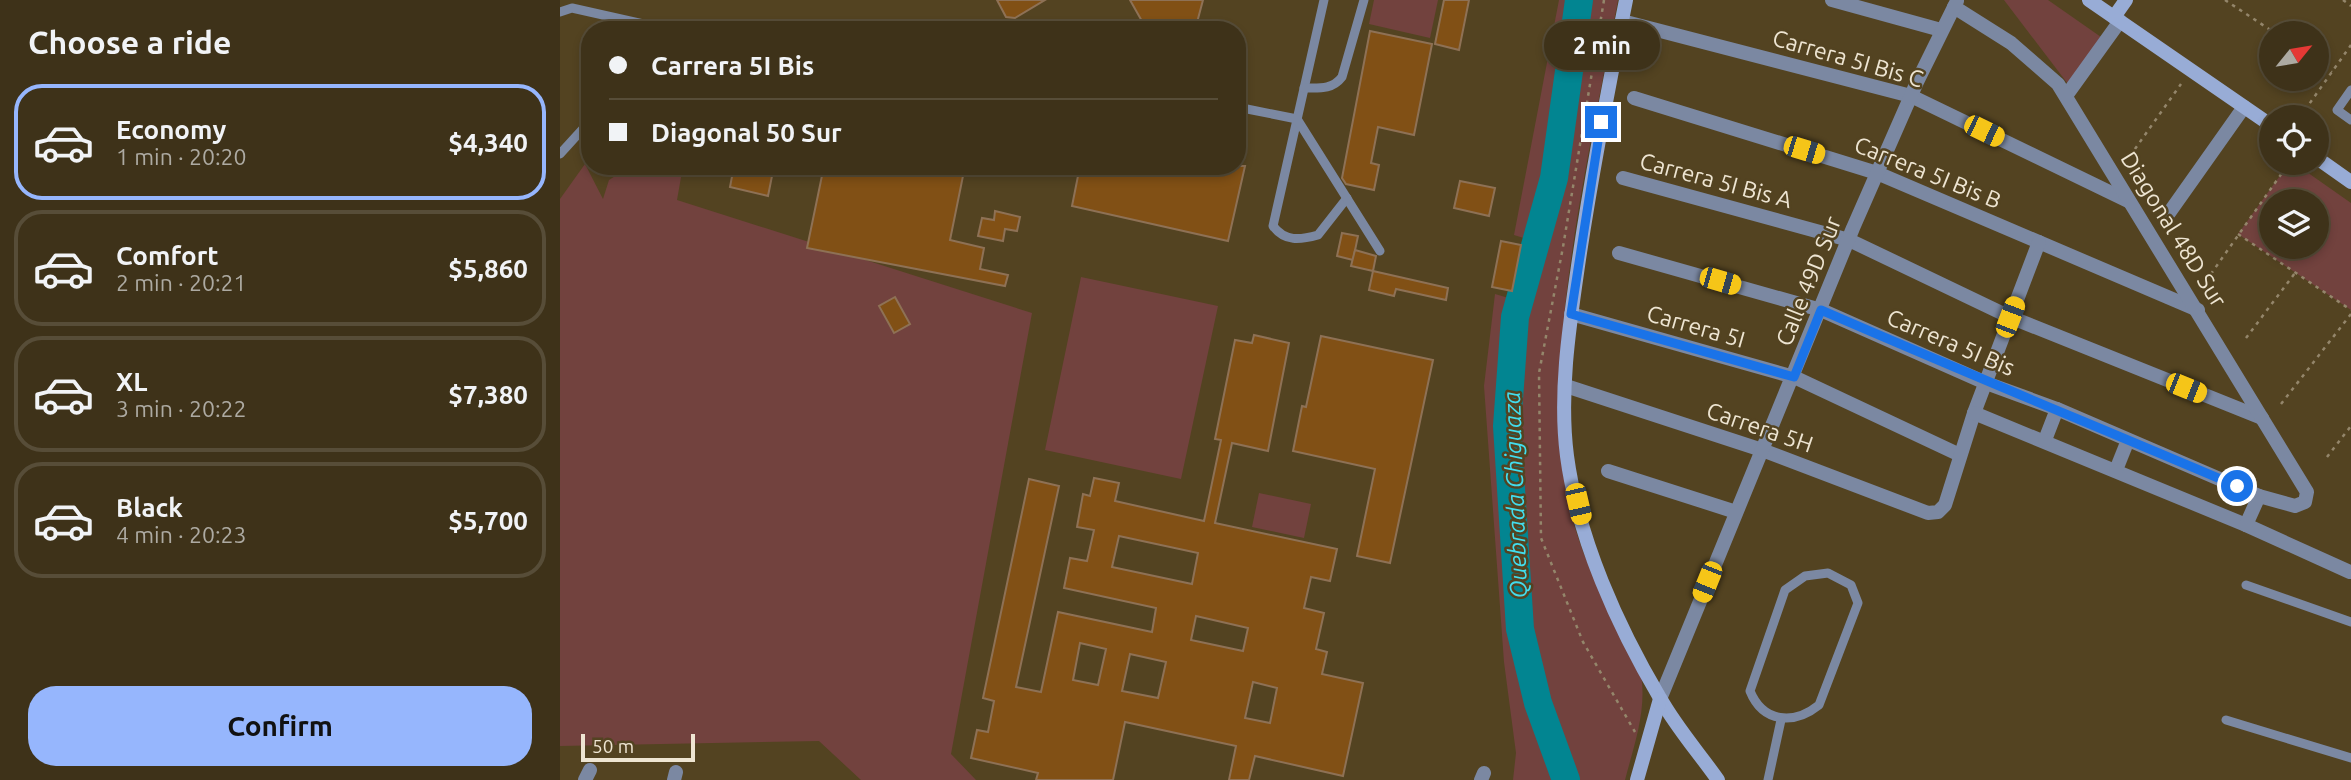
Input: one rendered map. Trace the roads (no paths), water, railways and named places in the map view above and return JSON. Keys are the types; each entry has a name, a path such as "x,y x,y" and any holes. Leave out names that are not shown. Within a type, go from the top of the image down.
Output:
{"street":[{"path":"1626,0 1601,122 1571,314 1566,386 1567,458 1593,557 1660,699 1718,780"},
{"path":"1832,0 1941,30"},
{"path":"2089,0 2259,117"},
{"path":"2066,96 2117,19 2126,0"},
{"name":"Calle 49D Sur","path":"1660,699 1877,173 1941,30 1956,4"},
{"name":"Diagonal 48D Sur","path":"1956,4 2011,43 2057,84 2066,96 2307,492 2305,502 2295,506"},
{"name":"Carrera 5I Bis C","path":"1622,21 1911,96 2129,201"},
{"name":"Carrera 5I Bis B","path":"1634,98 1877,173 2198,310"},
{"path":"2169,213 2244,107"},
{"path":"2329,166 2351,182"},
{"name":"Carrera 5I Bis A","path":"1623,178 1849,240 2010,317 2262,418"},
{"path":"1960,454 2039,242"},
{"name":"Carrera 5I Bis","path":"1619,253 1821,310 1986,383 2057,410 2259,496 2295,506"},
{"name":"Carrera 5I","path":"1571,314 1794,377 1960,454"},
{"name":"Carrera 5H","path":"1566,386 1762,450 1928,513 1938,512 1945,505 1960,454"},
{"path":"2045,440 2057,410"},
{"path":"1974,413 2116,470 2350,572"},
{"path":"2116,470 2128,440"},
{"path":"1608,471 1736,512"},
{"path":"2246,525 2259,496"},
{"path":"1637,780 1660,699"}],"lane":[{"path":"1324,0 1273,226 1280,235 1290,239 1318,235 1347,198"},
{"path":"1304,88 1328,88 1336,85 1342,77 1364,0"},
{"path":"560,12 572,8 630,21"},
{"path":"2351,90 2337,110 2351,120"},
{"path":"1246,109 1297,119 1380,251"},
{"path":"560,154 581,131"},
{"path":"1828,573 1851,585 1858,603 1819,705 1807,715 1782,720 1763,711 1750,691 1785,590 1805,576 1828,573"},
{"path":"2246,585 2351,622"},
{"path":"1768,780 1782,720"},
{"path":"2226,720 2351,758"}],"waterway":[{"name":"Quebrada Chiguaza","path":"1566,780 1538,703 1520,629 1507,426 1515,317 1554,178 1579,0"}]}
